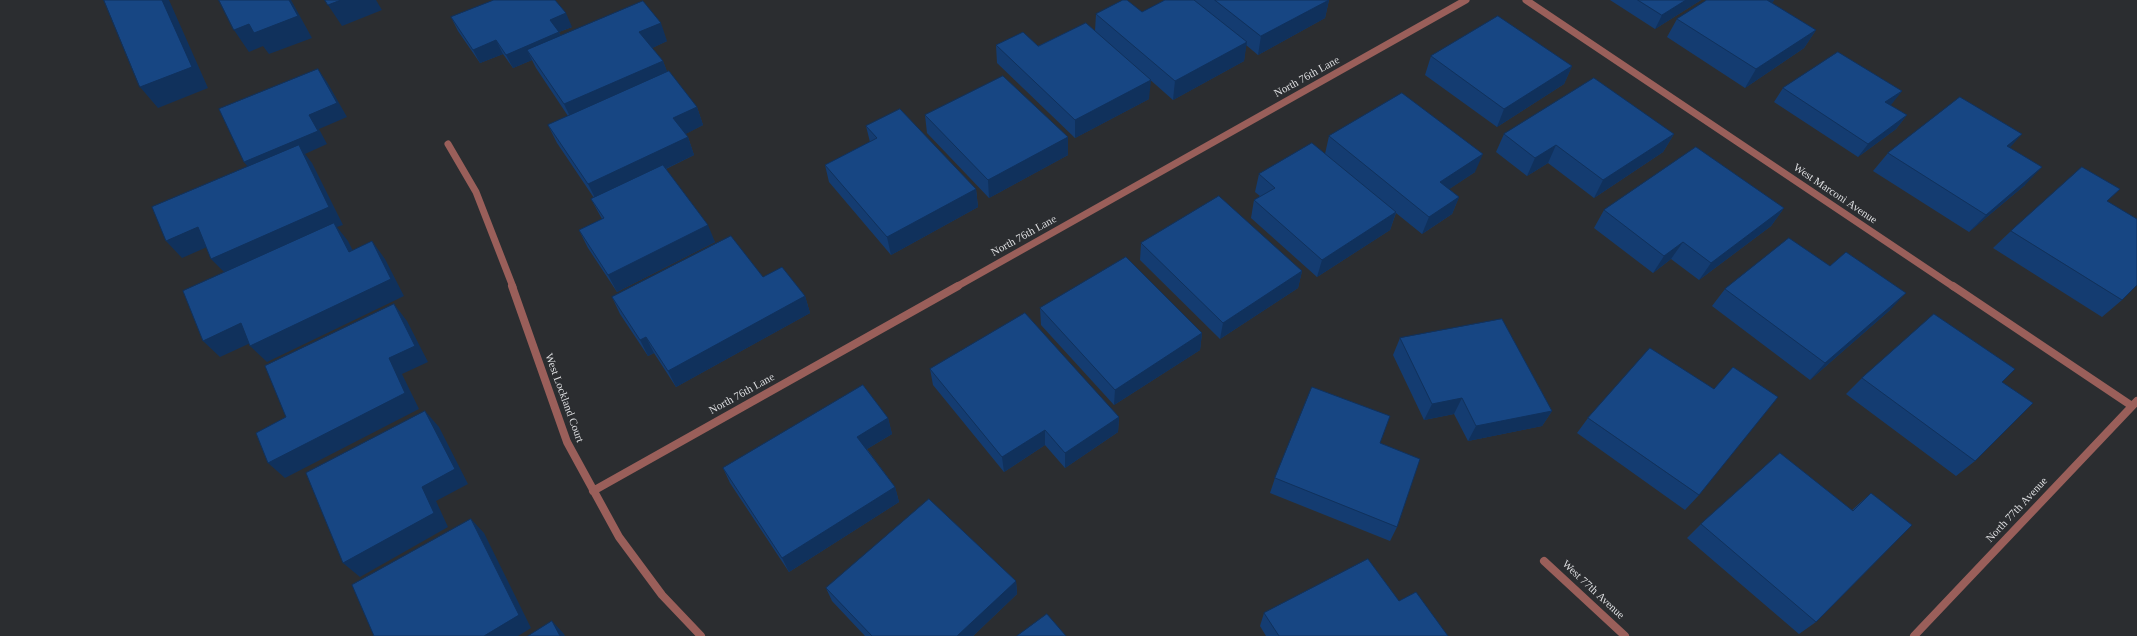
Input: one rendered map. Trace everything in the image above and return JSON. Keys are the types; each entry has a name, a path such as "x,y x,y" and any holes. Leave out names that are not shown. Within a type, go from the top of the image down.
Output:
{"street":[{"name":"North 76th Lane","path":"593,491 1466,0"},
{"name":"West Marconi Avenue","path":"1526,0 2134,403"},
{"name":"West Lockland Court","path":"448,144 478,199 504,262 567,442 619,537 662,595 701,636"},
{"name":"North 77th Avenue","path":"1914,636 2134,403"},
{"name":"West 77th Avenue","path":"1544,561 1625,636"}],"building":[{"path":"104,0 162,0 192,67 140,87"},
{"path":"219,0 289,0 298,16 254,33 249,24 234,30"},
{"path":"325,0 341,0 328,5"},
{"path":"494,0 555,0 566,13 550,20 559,32 506,55 496,40 473,50 451,17"},
{"path":"1123,0 1127,0 1142,12 1165,0 1194,0 1247,42 1175,81 1096,14"},
{"path":"1215,0 1329,0 1261,36"},
{"path":"1638,0 1686,0 1662,15"},
{"path":"1707,0 1767,0 1816,30 1756,69 1677,19"},
{"path":"643,1 661,23 639,32 663,61 564,104 527,50"},
{"path":"1498,16 1572,66 1504,109 1431,56"},
{"path":"1086,23 1151,80 1075,120 996,45 1023,32 1038,46"},
{"path":"1838,52 1902,91 1885,102 1907,115 1868,144 1783,88"},
{"path":"318,69 337,103 309,115 318,131 244,162 219,109"},
{"path":"669,71 697,107 673,118 688,137 588,184 548,125"},
{"path":"1003,76 1068,137 988,180 925,115"},
{"path":"1594,78 1674,134 1603,180 1556,145 1535,158 1504,134"},
{"path":"1402,93 1483,154 1440,182 1459,197 1429,217 1329,136"},
{"path":"1960,97 2022,134 2007,146 2042,167 1986,215 1888,153"},
{"path":"900,109 976,189 887,237 825,165 877,138 866,126"},
{"path":"1312,143 1396,212 1322,260 1254,200 1275,188 1259,174"},
{"path":"299,145 329,207 211,259 198,227 166,241 152,207"},
{"path":"1696,147 1784,208 1711,263 1683,242 1664,256 1604,210"},
{"path":"663,165 708,225 608,275 579,230 604,218 591,199"},
{"path":"2082,167 2120,189 2107,201 2137,219 2137,285 2122,300 2011,231"},
{"path":"1219,196 1302,271 1223,323 1141,243"},
{"path":"334,223 349,252 372,241 391,279 250,346 241,323 203,341 183,291"},
{"path":"731,236 763,277 782,267 805,296 668,371 646,337 640,340 612,297"},
{"path":"1789,238 1830,266 1846,252 1906,293 1825,363 1725,289"},
{"path":"1126,257 1202,333 1115,390 1040,308"},
{"path":"394,304 415,346 389,358 405,393 268,463 256,433 286,417 265,366"},
{"path":"1025,313 1119,417 1065,453 1045,430 1002,457 930,369"},
{"path":"1934,314 2015,369 2002,382 2033,403 1975,461 1862,378"},
{"path":"1502,319 1552,411 1476,426 1462,398 1432,404 1400,338"},
{"path":"1650,348 1714,389 1733,367 1778,397 1699,495 1588,418"},
{"path":"863,385 888,418 857,437 895,487 782,558 723,468"},
{"path":"1312,387 1390,416 1380,443 1420,459 1397,527 1275,478"},
{"path":"425,411 455,469 422,487 434,513 343,563 306,473"},
{"path":"1780,453 1853,511 1871,493 1912,525 1816,622 1701,524"},
{"path":"929,499 1016,581 957,636 872,636 826,588"},
{"path":"471,519 519,615 484,636 374,636 352,585"},
{"path":"1368,559 1399,601 1416,592 1448,636 1279,636 1264,613"},
{"path":"1047,614 1066,636 1017,636"},
{"path":"552,621 560,636 528,636"}]}
